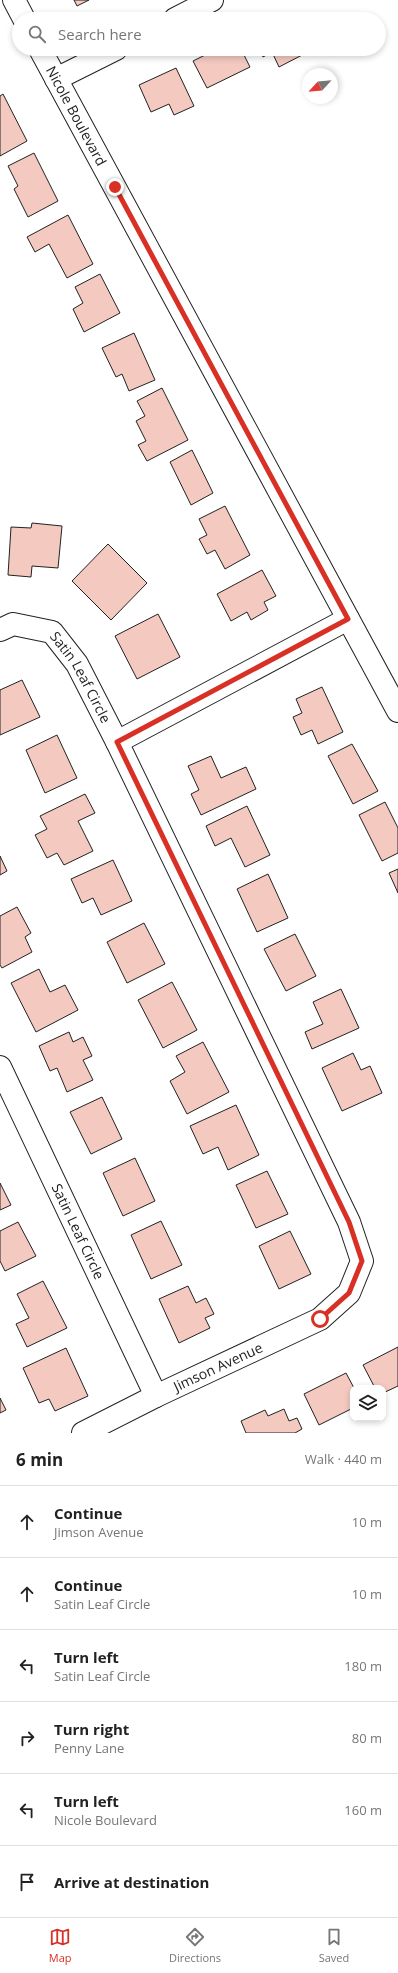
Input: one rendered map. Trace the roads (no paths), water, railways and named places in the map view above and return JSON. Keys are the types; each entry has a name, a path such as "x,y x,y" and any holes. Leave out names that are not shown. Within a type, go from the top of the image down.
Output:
{"street":[{"path":"14,0 20,12"},
{"path":"189,12 212,0"},
{"name":"Nicole Boulevard","path":"44,56 398,711"},
{"path":"56,79 102,56"},
{"path":"117,742 348,619"},
{"name":"Satin Leaf Circle","path":"0,630 13,624 52,632 77,664 117,742 349,1222 362,1261 349,1293"},
{"name":"Satin Leaf Circle","path":"0,1067 156,1396"},
{"name":"Jimson Avenue","path":"83,1433 156,1396 320,1319 349,1293"}]}
